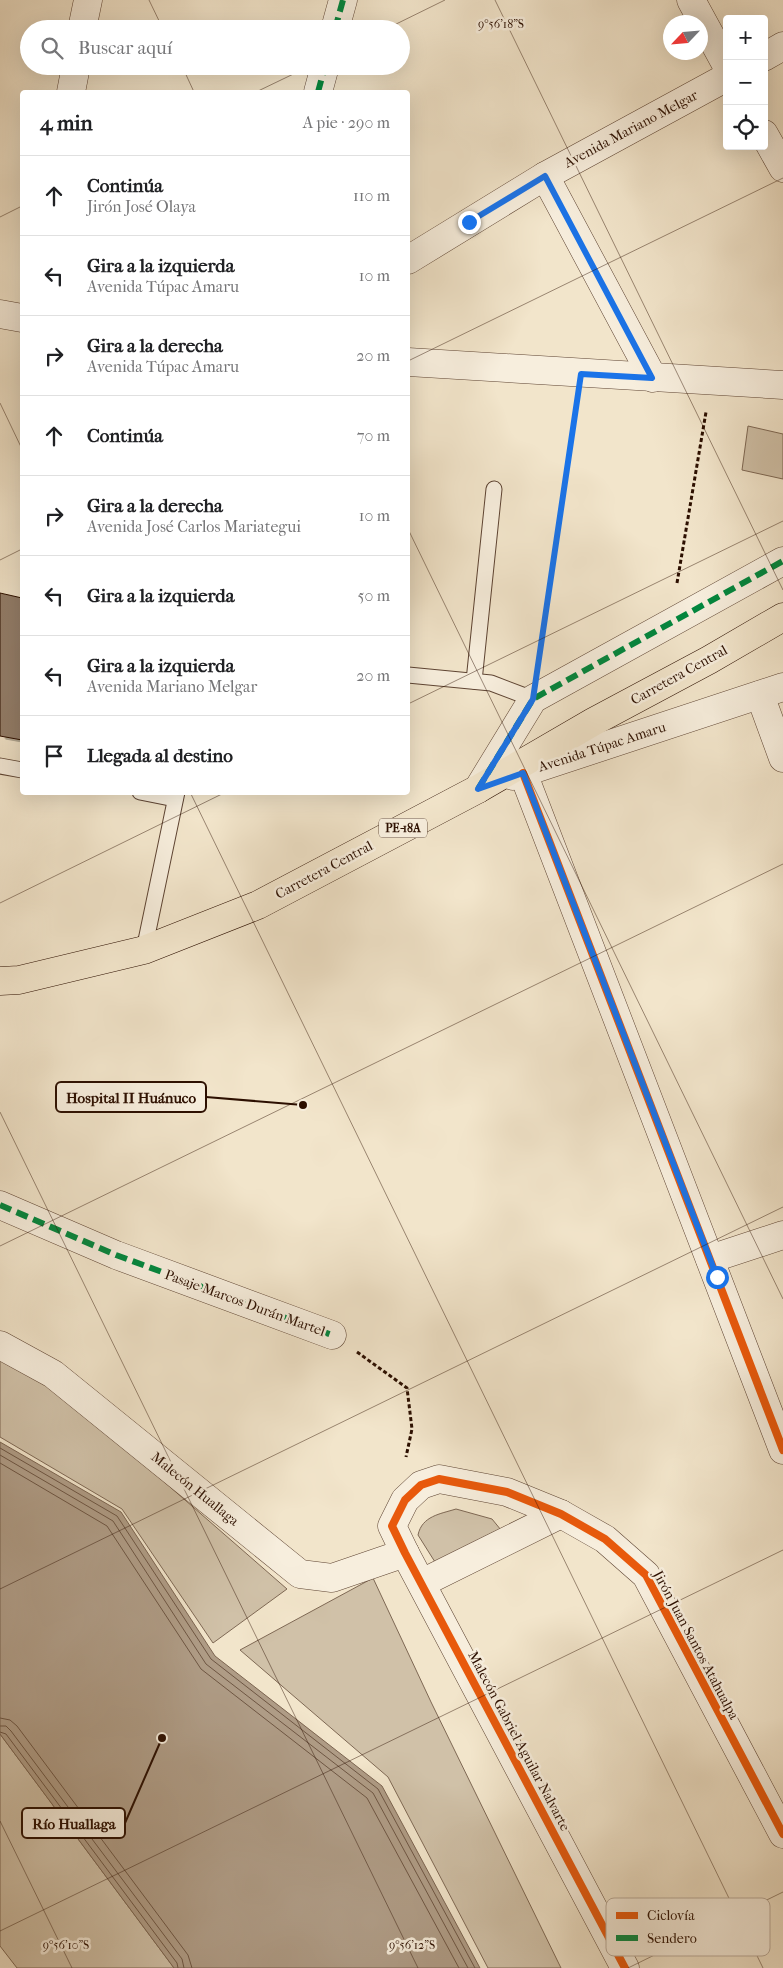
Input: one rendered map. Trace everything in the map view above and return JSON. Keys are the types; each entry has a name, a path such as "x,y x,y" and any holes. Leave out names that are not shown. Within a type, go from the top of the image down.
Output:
{"highway":[{"name":"Carretera Central","path":"0,981 19,980 144,950 258,905 478,789 592,722 709,660 783,617"}],"street":[{"path":"84,20 88,0"},
{"path":"337,20 343,0"},
{"path":"692,0 724,60"},
{"path":"768,55 783,46"},
{"path":"71,90 74,75"},
{"path":"319,90 323,75"},
{"name":"Avenida Mariano Melgar","path":"410,259 545,176 723,79"},
{"path":"768,141 783,168"},
{"path":"545,176 652,378"},
{"path":"0,314 20,318"},
{"path":"410,362 783,385"},
{"path":"478,789 533,699 783,561"},
{"path":"772,691 783,758"},
{"name":"Avenida Túpac Amaru","path":"478,789 772,691"},
{"path":"523,773 783,1450"},
{"name":"Pasaje Marcos Durán Martel","path":"0,1205 116,1255 332,1335"},
{"path":"710,1260 783,1235"},
{"name":"Malecón Huallaga","path":"0,1344 53,1374 300,1574 332,1578 405,1553"},
{"name":"Jirón Juan Santos Atahualpa","path":"392,1526 405,1500 422,1486 439,1479 507,1492 561,1514 605,1539 646,1575 783,1834"},
{"path":"422,1583 561,1514"},
{"name":"Malecón Gabriel Aguilar Nalvarte","path":"392,1526 606,1932"},
{"name":"Malecón Gabriel Aguilar Nalvarte","path":"619,1956 625,1968"}],"lane":[{"path":"474,681 494,489"},
{"path":"410,675 491,683 533,699"},
{"path":"0,766 20,770"},
{"path":"144,950 176,796"}],"path":[{"path":"533,699 581,374"},
{"path":"670,623 712,381"}],"shaded area":[{"path":"748,426 783,434 783,479 742,470"},
{"path":"0,1352 83,1411 287,1589 213,1643 122,1509 0,1437"},
{"path":"456,1509 492,1519 501,1530 435,1562 418,1535 420,1529 432,1517"},
{"path":"373,1578 431,1702 561,1968 488,1968 388,1777 240,1650"},
{"path":"0,1734 174,1968 17,1968 0,1946"}],"water":[{"path":"0,1442 121,1512 215,1656 382,1786 480,1968 174,1968 0,1734"}],"building":[{"path":"0,593 20,598 20,740 0,736"}],"marked path":[{"path":"337,20 343,0"},
{"path":"319,90 323,75"},
{"path":"478,789 533,699 783,561"},
{"path":"0,1205 116,1255 332,1335"}],"cycle path":[{"path":"523,773 783,1450"},
{"path":"606,1932 392,1526 405,1500 421,1485 439,1479 507,1492 561,1514 605,1539 646,1575 783,1834"},
{"path":"619,1956 625,1968"}],"place":[{"name":"Hospital II Huánuco","path":"303,1105"},
{"name":"Río Huallaga","path":"162,1738"}],"route":[{"path":"469,222 545,176 652,378 581,374 533,699 478,789 523,773 717,1277"}]}
